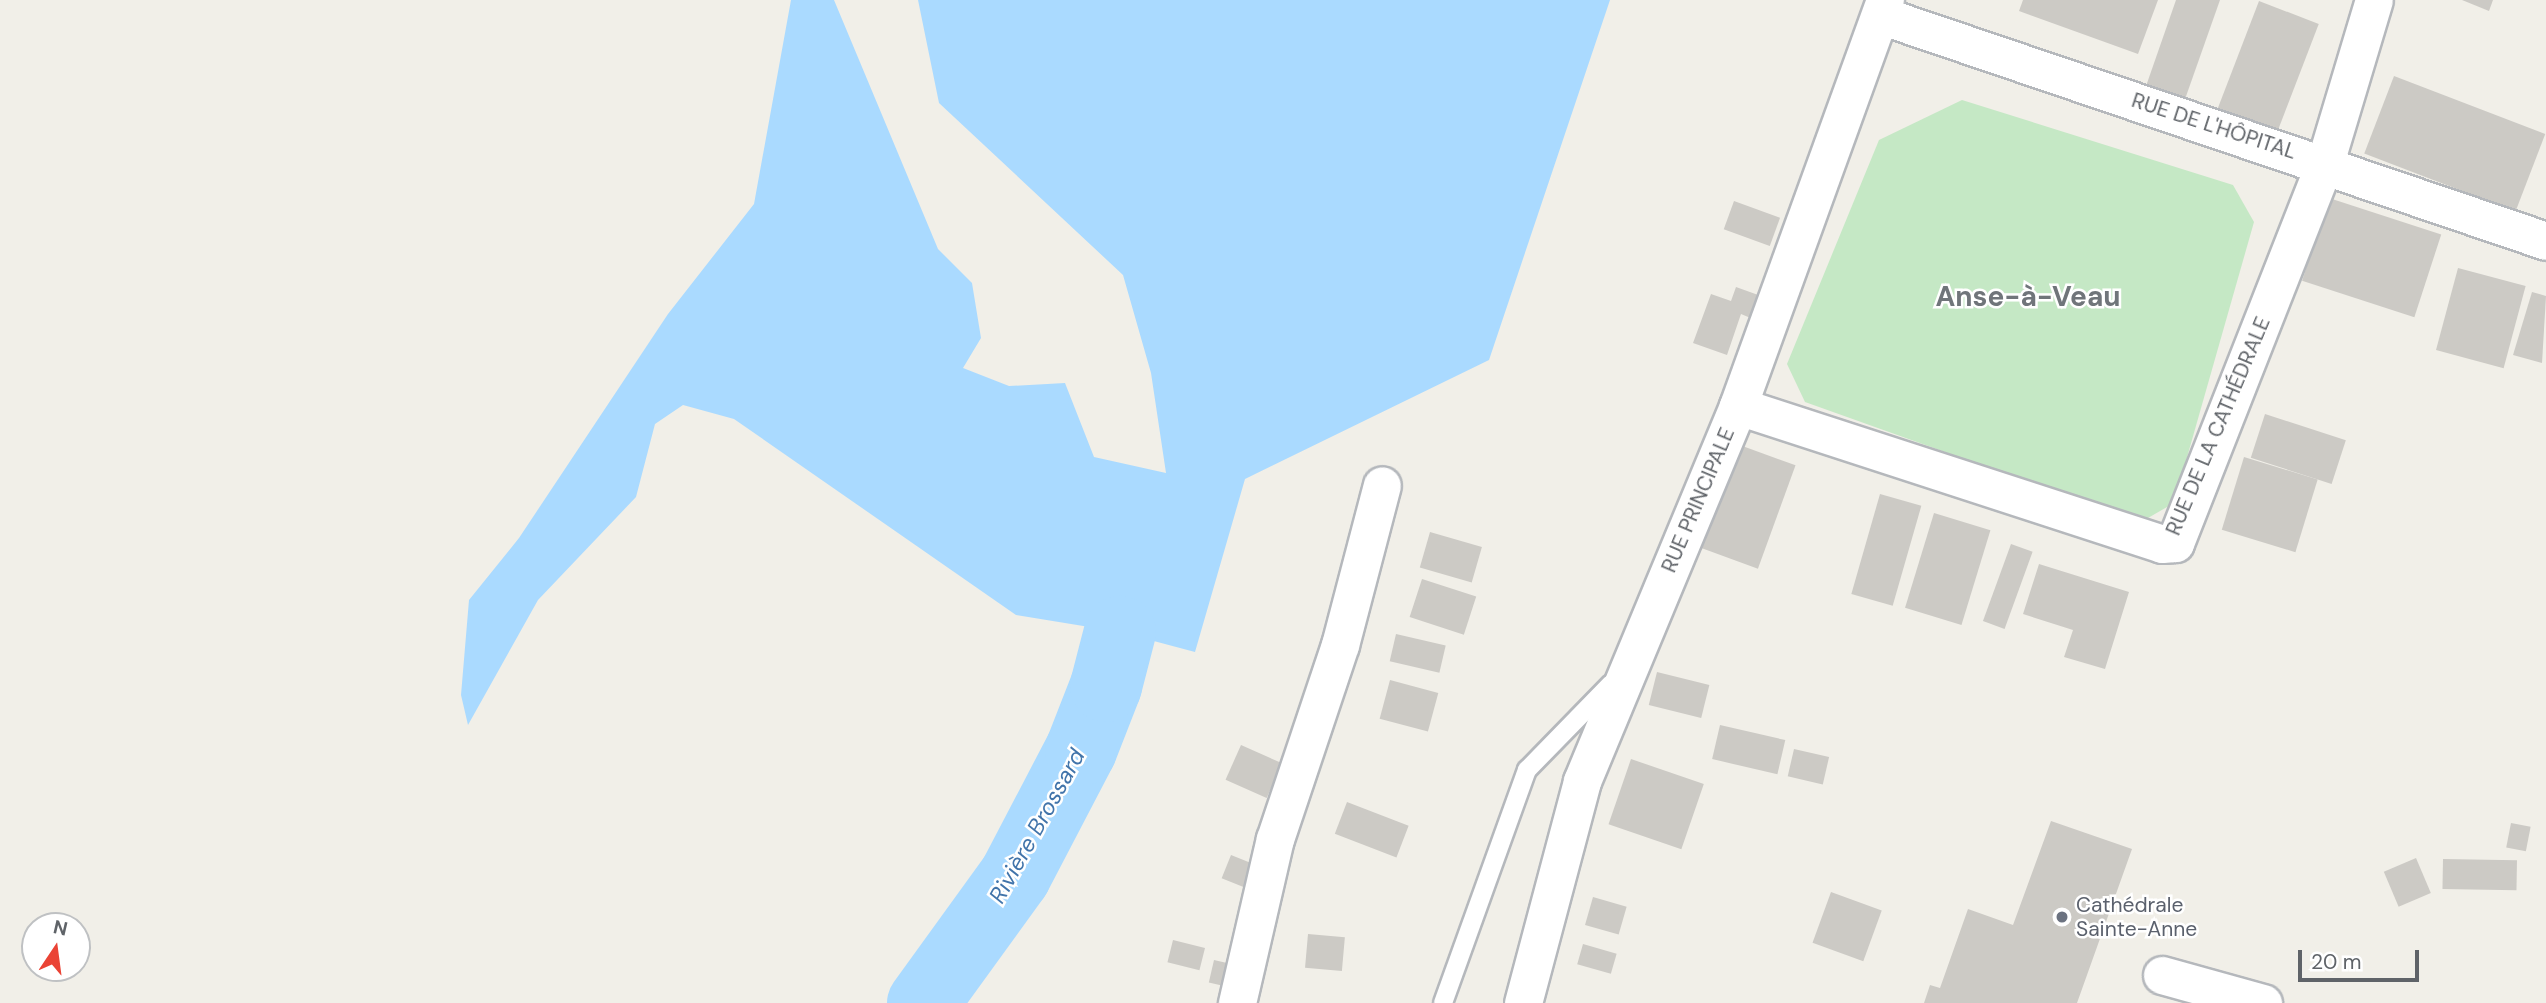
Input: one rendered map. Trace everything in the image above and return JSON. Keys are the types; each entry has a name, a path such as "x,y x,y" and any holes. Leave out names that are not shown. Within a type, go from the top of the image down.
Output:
{"street":[{"name":"RUE DE LA CATHÉDRALE","path":"1738,406 2162,544 2175,542 2325,163 2374,0"},
{"name":"RUE DE L'HÔPITAL","path":"1882,7 2546,241"},
{"name":"RUE PRINCIPALE","path":"1522,1003 1582,781 1625,670 1738,406 1882,7"},
{"path":"1237,1003 1275,839 1340,645 1382,485"},
{"path":"2162,975 2263,1003"}],"lane":[{"path":"1443,1003 1527,770 1625,670"}],"green space":[{"path":"1962,100 2233,185 2254,222 2174,503 2141,522 1805,402 1787,364 1879,140"}],"water":[{"path":"791,0 834,0 938,249 972,283 981,338 963,368 1009,386 1065,383 1094,457 1166,473 1151,373 1123,275 939,103 918,0 1610,0 1489,360 1245,479 1195,652 1120,632 1016,615 734,419 683,405 655,424 636,497 538,600 468,725 461,695 469,600 519,538 668,314 754,204"}],"building":[{"path":"2023,0 2158,0 2138,54 2019,11"},
{"path":"2176,0 2220,0 2184,102 2145,89"},
{"path":"2462,0 2493,0 2489,11"},
{"path":"2259,1 2319,24 2277,132 2217,109"},
{"path":"2394,76 2545,134 2515,212 2364,153"},
{"path":"2329,198 2441,234 2414,317 2302,281"},
{"path":"1734,201 1780,218 1770,246 1724,229"},
{"path":"2458,268 2526,286 2504,368 2436,350"},
{"path":"1736,287 1761,296 1753,319 1741,314 1727,355 1693,343 1711,294 1731,301"},
{"path":"2532,292 2546,296 2542,363 2513,355"},
{"path":"2265,414 2346,440 2332,484 2251,458"},
{"path":"1726,440 1796,465 1758,569 1688,543"},
{"path":"2244,457 2318,480 2295,552 2222,530"},
{"path":"1880,494 1921,506 1893,606 1851,594"},
{"path":"1934,513 1990,530 1961,625 1905,608"},
{"path":"1430,532 1482,547 1472,582 1420,568"},
{"path":"2011,544 2033,552 2005,629 1983,621"},
{"path":"2039,564 2129,592 2105,669 2064,657 2073,630 2023,614"},
{"path":"1422,579 1476,597 1464,635 1410,617"},
{"path":"1396,634 1446,645 1439,673 1390,661"},
{"path":"1657,672 1709,685 1701,718 1649,705"},
{"path":"1390,680 1438,693 1428,732 1380,719"},
{"path":"1720,725 1785,740 1777,774 1712,759"},
{"path":"1241,745 1282,763 1267,798 1226,780"},
{"path":"1794,749 1829,757 1823,784 1788,776"},
{"path":"1631,759 1704,784 1681,849 1609,824"},
{"path":"1347,802 1409,826 1396,857 1335,834"},
{"name":"Cathédrale Sainte-Anne","path":"2051,821 2132,849 2077,1003 1924,1003 1930,985 1940,988 1968,909 2013,925"},
{"path":"2511,823 2531,827 2526,851 2506,848"},
{"path":"1231,855 1265,869 1256,892 1222,878"},
{"path":"2416,858 2431,893 2399,907 2384,872"},
{"path":"2443,859 2517,860 2516,890 2442,889"},
{"path":"1831,892 1882,910 1863,961 1813,943"},
{"path":"1593,897 1627,907 1619,935 1585,925"},
{"path":"1308,934 1345,937 1342,971 1305,968"},
{"path":"1173,940 1205,948 1199,970 1167,962"},
{"path":"1583,944 1617,954 1611,974 1577,964"},
{"path":"1214,960 1254,969 1249,992 1209,982"}],"waterway":[{"name":"Rivière Brossard","path":"923,1003 1015,876 1081,750 1106,686 1120,632"}],"place":[{"name":"Cathédrale Sainte-Anne","path":"2062,917"}],"district":[{"name":"Anse-à-Veau","path":"2028,297"}]}
